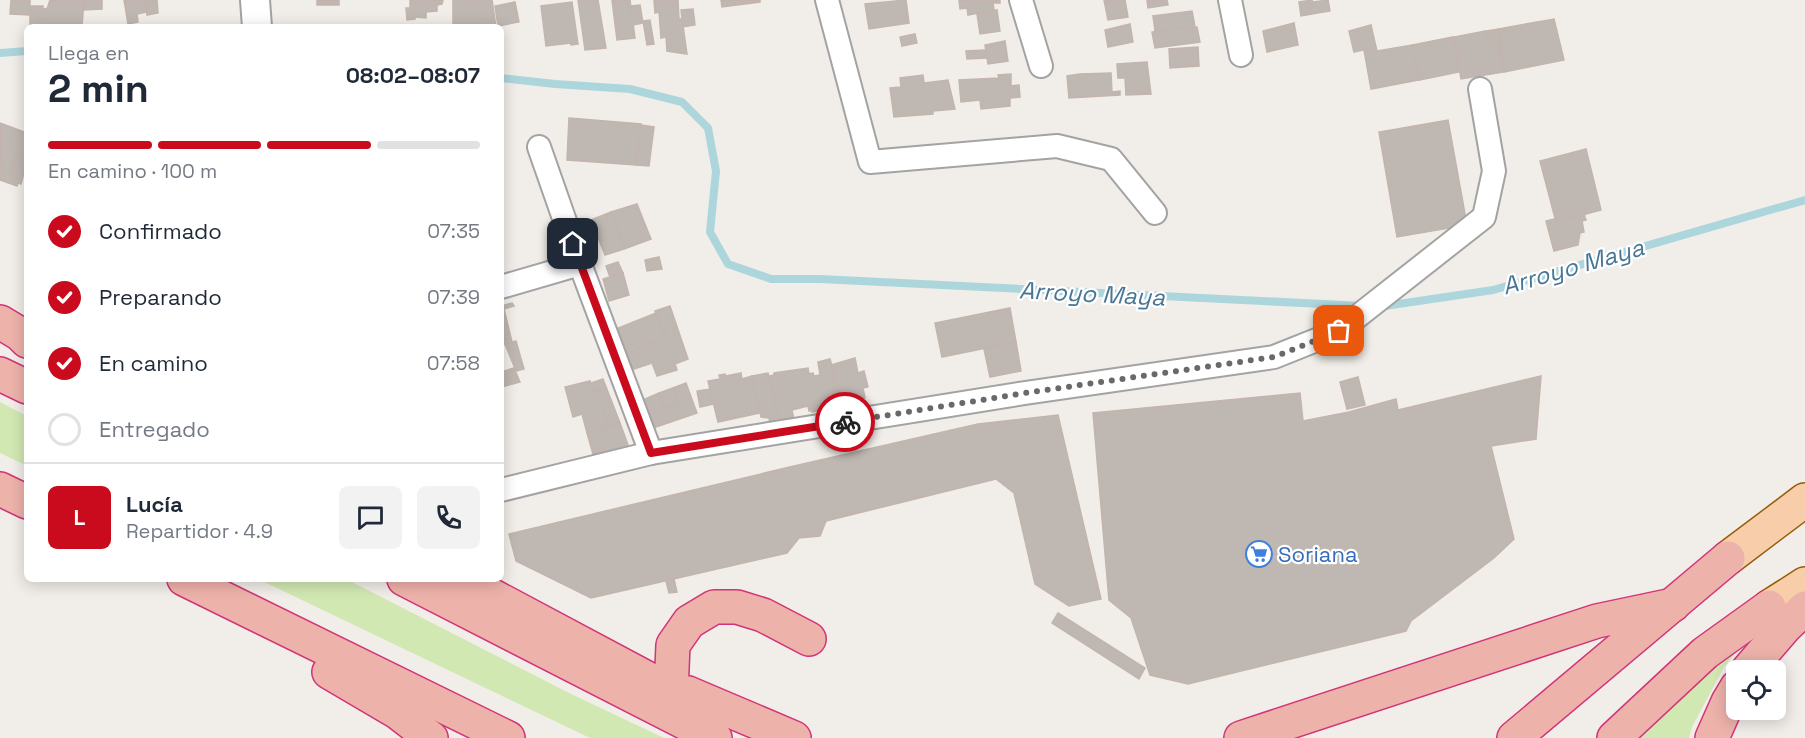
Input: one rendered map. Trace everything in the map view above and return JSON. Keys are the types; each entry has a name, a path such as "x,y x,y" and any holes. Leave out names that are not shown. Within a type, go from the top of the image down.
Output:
{"highway":[{"path":"0,322 24,338"},
{"path":"0,374 24,386"},
{"path":"0,489 24,501"},
{"path":"1514,738 1728,558"},
{"path":"175,582 398,712 431,738"},
{"path":"190,582 508,738"},
{"path":"410,582 715,738"},
{"path":"467,582 671,691 688,693 794,738"},
{"path":"1241,738 1597,621 1673,604"},
{"path":"671,691 674,645 689,622 714,607 737,607 763,615 809,639"},
{"path":"1614,738 1705,653 1769,607"},
{"path":"1757,660 1805,608"},
{"path":"1534,738 1623,647"},
{"path":"1712,738 1726,706"}],"main road":[{"path":"1728,558 1805,500"},
{"path":"1769,607 1805,584"}],"street":[{"path":"255,0 257,24"},
{"path":"827,0 870,162 1057,146 1111,159 1155,213"},
{"path":"1021,0 1041,66"},
{"path":"1230,0 1241,55"},
{"path":"504,489 651,453 1025,393 1274,357 1339,331 1484,217 1494,171 1480,89"},
{"path":"539,147 651,453"},
{"path":"504,286 580,264"}],"green space":[{"path":"0,402 24,414 24,465 0,453"},
{"path":"264,582 352,582 567,692 664,738 590,738"},
{"path":"1744,642 1730,660 1726,660 1726,664 1692,727 1689,738 1632,738 1636,731"}],"building":[{"path":"11,0 30,0 30,15 10,14"},
{"path":"50,0 84,0 82,24 30,24 30,6 43,6 42,8 47,9"},
{"path":"84,0 102,0 102,9 84,10"},
{"path":"124,0 145,0 147,12 137,14 138,22 128,24"},
{"path":"145,0 157,0 158,13 147,15"},
{"path":"317,0 339,0 339,5 317,5"},
{"path":"410,0 443,0 442,4 437,5 437,11 426,12 426,18 415,17 415,19 407,20 406,8 410,8"},
{"path":"453,0 492,0 496,24 453,24"},
{"path":"578,0 598,0 606,48 585,50"},
{"path":"612,0 630,0 635,38 617,40"},
{"path":"654,0 678,0 679,19 682,19 687,54 667,51 666,37 661,38 659,12 655,13"},
{"path":"721,0 760,0 760,2 722,7"},
{"path":"906,0 909,23 869,29 865,4"},
{"path":"959,0 1000,0 1000,3 993,3 994,10 968,15 967,8 960,9"},
{"path":"1104,0 1125,0 1128,17 1108,20"},
{"path":"1147,0 1167,0 1168,5 1148,8"},
{"path":"1312,0 1313,2 1328,0 1330,11 1301,16 1299,2"},
{"path":"515,2 519,22 498,24 495,6"},
{"path":"572,2 578,44 546,46 541,6"},
{"path":"640,5 643,23 633,25 631,6"},
{"path":"693,9 695,25 683,27 681,10"},
{"path":"997,10 1000,31 980,34 977,14"},
{"path":"1192,11 1195,27 1155,31 1153,16"},
{"path":"1554,19 1564,60 1504,72 1498,29"},
{"path":"650,20 654,44 647,45 643,21"},
{"path":"1294,23 1298,45 1267,52 1263,31"},
{"path":"1130,24 1133,42 1108,47 1105,30"},
{"path":"1371,25 1376,47 1354,52 1349,31"},
{"path":"1184,27 1184,29 1197,27 1200,42 1155,48 1152,32"},
{"path":"1498,29 1500,41 1488,43 1486,31"},
{"path":"1486,31 1488,43 1499,41 1504,72 1461,79 1454,37"},
{"path":"915,34 917,43 902,46 900,37"},
{"path":"1453,37 1459,72 1419,80 1412,45"},
{"path":"1005,41 1008,61 988,64 985,45"},
{"path":"1412,45 1419,80 1371,89 1364,50 1376,47 1377,51"},
{"path":"1198,47 1199,66 1170,68 1169,49"},
{"path":"985,50 987,58 967,59 966,51"},
{"path":"1147,62 1151,94 1126,95 1125,78 1118,78 1117,64"},
{"path":"1111,73 1112,92 1120,91 1120,95 1069,98 1067,76"},
{"path":"1011,74 1011,86 1019,85 1020,97 1010,98 1010,106 981,109 980,100 961,102 959,80 999,78 998,75"},
{"path":"923,75 924,83 948,80 955,109 933,111 933,114 894,117 890,88 901,87 900,78"},
{"path":"569,118 641,124 636,165 567,160"},
{"path":"1448,120 1467,225 1397,237 1379,132"},
{"path":"0,123 24,132 24,161 16,158 12,170 0,166"},
{"path":"641,125 654,127 649,166 636,165"},
{"path":"1586,149 1601,210 1556,222 1540,161"},
{"path":"16,158 24,161 21,184 18,183 17,186 0,180 0,166 12,170"},
{"path":"637,204 651,239 624,249 611,212"},
{"path":"611,212 624,249 605,255 591,220"},
{"path":"1584,214 1586,220 1582,221 1584,232 1580,233 1578,245 1554,251 1546,221 1555,219 1556,222"},
{"path":"659,257 662,269 647,271 645,260"},
{"path":"618,262 623,273 610,277 606,266"},
{"path":"623,273 629,295 609,301 603,279"},
{"path":"512,303 514,306 504,309 504,305"},
{"path":"670,306 688,359 675,364 677,370 657,376 652,363 631,370 625,354 666,337 655,311"},
{"path":"1010,308 1016,342 942,357 935,323"},
{"path":"504,309 512,342 504,344"},
{"path":"656,313 666,337 625,354 616,329"},
{"path":"516,341 524,369 516,371 505,344"},
{"path":"1016,342 1021,371 990,377 984,349"},
{"path":"855,358 858,373 864,371 868,387 863,388 865,398 861,399 862,404 854,406 853,402 841,404 840,399 843,398 841,391 834,393 832,382 836,381 831,365"},
{"path":"830,359 836,381 832,382 834,393 841,391 843,398 840,399 841,406 812,412 812,410 809,411 808,406 792,410 794,420 780,423 769,376 774,373 808,368 809,374 820,375 818,362"},
{"path":"514,368 520,382 504,386 504,371"},
{"path":"741,373 742,379 752,376 760,413 718,422 708,381 720,379 719,375"},
{"path":"768,373 780,423 770,425 769,418 761,417 752,376"},
{"path":"1541,376 1536,439 1491,446 1514,539 1494,558 1411,621 1406,631 1188,684 1150,675 1131,618 1109,600 1093,413 1300,393 1303,421 1349,412 1396,399 1398,410"},
{"path":"1358,377 1365,405 1347,409 1340,382"},
{"path":"603,379 620,423 608,426 599,390 593,391 591,383"},
{"path":"590,381 593,391 599,390 608,426 587,433 582,414 573,417 565,387"},
{"path":"686,383 697,413 653,428 643,400 659,393 664,408 678,403 673,388"},
{"path":"673,388 678,403 664,408 659,393"},
{"path":"710,389 714,404 700,407 697,391"},
{"path":"1058,415 1101,599 1069,606 1035,584 1014,493 996,479 826,521 820,536 799,538 787,553 591,598 516,561 509,534 978,424"},
{"path":"620,423 628,445 593,454 587,433"},
{"path":"674,579 677,592 669,593 666,581"},
{"path":"1058,613 1145,668 1139,679 1052,623"}],"waterway":[{"name":"Arroyo Maya","path":"0,53 24,51"},
{"name":"Arroyo Maya","path":"504,78 630,89 682,102 708,128 716,171 710,232 728,264 771,279 820,279 1363,306"},
{"name":"Arroyo Maya","path":"1378,307 1493,290 1805,200"}],"way so far":[{"path":"845,422 1274,357 1339,331"}],"place":[{"name":"Soriana","path":"1259,554"}],"route":[{"path":"573,244 651,453 845,422"}]}
